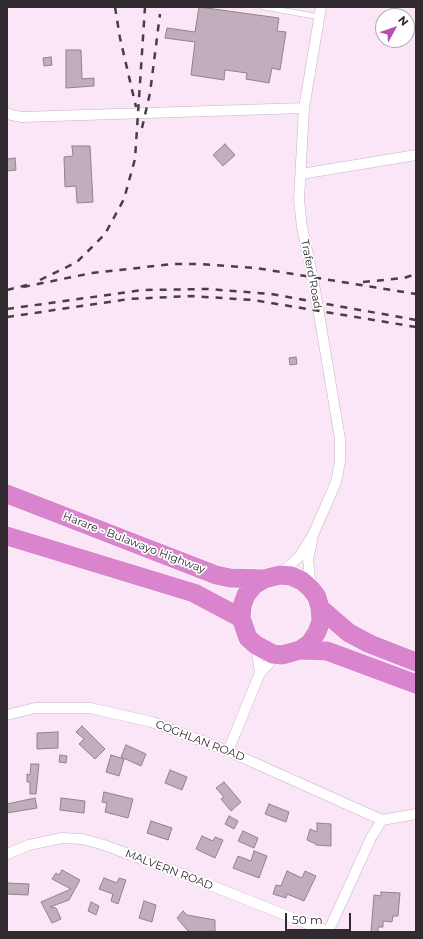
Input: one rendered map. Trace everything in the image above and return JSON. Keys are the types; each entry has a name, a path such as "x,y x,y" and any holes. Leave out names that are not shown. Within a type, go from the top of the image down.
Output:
{"highway":[{"name":"Harare - Bulawayo Highway","path":"7,494 216,575 230,578 291,576 302,581 317,597 321,620 317,632 310,643 291,652"},
{"path":"7,536 194,593 241,618"},
{"path":"272,577 254,585 246,595 242,606 241,618 248,638 264,651 327,651 416,684"},
{"name":"Harare - Bulawayo Highway","path":"320,608 349,633 370,644 416,662"}],"street":[{"name":"Traferd Road","path":"272,577 299,557 313,535 336,482 340,462 340,439 313,278 302,227 299,200 304,108 320,12"},
{"path":"7,113 11,116 22,117 304,108"},
{"path":"301,174 416,155"},
{"name":"Traferd Road","path":"311,589 308,559 313,535"},
{"path":"256,645 260,673"},
{"path":"228,751 260,673 272,661 291,652"},
{"name":"COGHLAN ROAD","path":"7,715 35,708 90,708 152,722 228,751 382,820"},
{"path":"328,932 371,838 382,820 416,814"},
{"name":"MALVERN ROAD","path":"7,854 29,845 62,838 82,839 104,845 182,874 328,932"}],"lane":[{"path":"263,7 320,12"}],"building":[{"path":"199,7 279,18 277,31 286,32 280,70 272,68 269,83 246,79 247,73 225,70 224,80 191,75 195,42 165,38 167,28 195,32"},
{"path":"66,50 81,50 82,79 94,78 94,86 66,88"},
{"path":"51,57 52,65 44,66 43,58"},
{"path":"225,144 235,155 223,166 213,155"},
{"path":"72,146 90,146 93,202 77,203 76,186 65,187 64,157 73,156"},
{"path":"15,158 16,170 7,171 7,159"},
{"path":"296,357 297,364 290,365 289,358"},
{"path":"82,726 105,749 95,759 79,744 84,739 76,732"},
{"path":"58,732 58,748 37,749 37,733"},
{"path":"126,745 146,754 141,766 121,757"},
{"path":"60,755 67,756 66,763 59,762"},
{"path":"111,755 124,759 119,776 106,772"},
{"path":"31,764 39,764 36,794 30,794 30,782 27,782 27,774 30,775"},
{"path":"170,770 187,777 182,790 165,783"},
{"path":"224,782 241,802 231,811 221,799 224,797 216,788"},
{"path":"104,792 133,799 128,818 105,812 107,803 102,802"},
{"path":"35,798 37,808 7,813 7,804"},
{"path":"61,798 85,801 84,813 60,810"},
{"path":"269,804 289,812 286,822 265,814"},
{"path":"229,816 238,821 234,829 225,824"},
{"path":"151,821 172,828 168,840 147,833"},
{"path":"317,823 331,824 331,846 316,845 307,840 310,829 317,832"},
{"path":"243,831 258,838 254,848 238,841"},
{"path":"202,836 213,841 215,837 223,840 215,858 196,849"},
{"path":"254,851 267,856 259,878 233,868 238,856 251,861"},
{"path":"62,870 80,880 69,900 50,907 56,908 61,919 52,923 41,902 71,889 52,879 56,873 59,875"},
{"path":"287,871 302,878 305,871 316,876 304,901 287,894 286,898 273,894 276,885 281,886"},
{"path":"104,878 117,883 119,878 126,880 118,904 111,901 113,894 99,889"},
{"path":"7,883 29,884 28,895 7,894"},
{"path":"381,892 400,893 398,916 393,916 392,922 383,921 383,927 378,927 378,932 371,932 374,895 381,896"},
{"path":"144,901 156,905 152,922 139,918"},
{"path":"91,902 99,906 96,915 88,911"},
{"path":"183,911 187,915 215,920 215,931 191,932 187,930 177,918"}],"railway":[{"path":"115,7 120,38 136,107"},
{"path":"40,280 77,262 105,234 124,199 135,159 145,7"},
{"path":"142,128 150,93 160,14"},
{"path":"23,287 92,273 173,264 200,264 256,268 416,294"},
{"path":"363,282 404,278 416,274"},
{"path":"7,290 27,285"},
{"path":"7,309 143,290 208,289 271,294 416,320"},
{"path":"7,317 129,299 191,296 253,300 416,327"}]}
